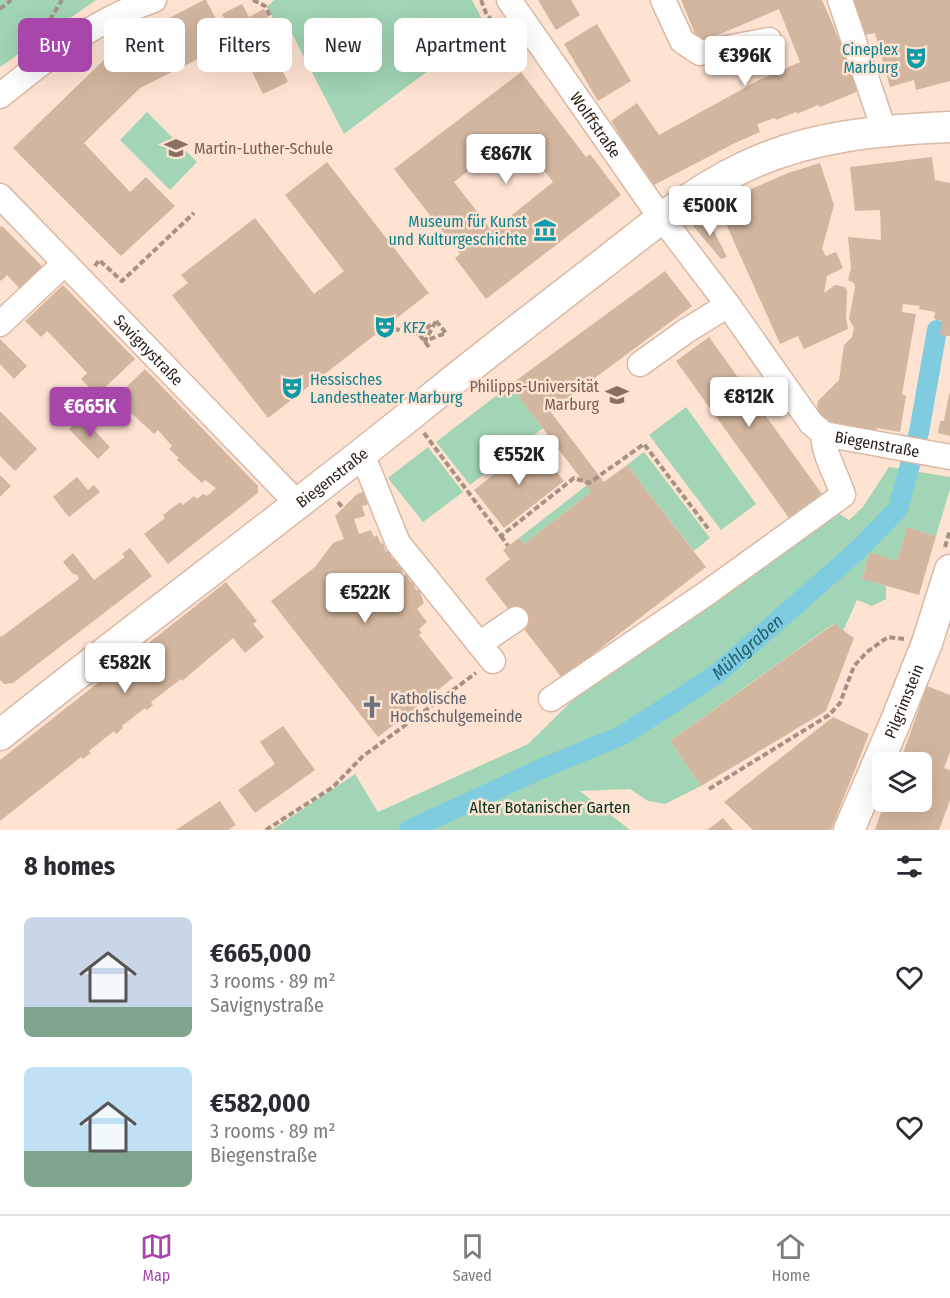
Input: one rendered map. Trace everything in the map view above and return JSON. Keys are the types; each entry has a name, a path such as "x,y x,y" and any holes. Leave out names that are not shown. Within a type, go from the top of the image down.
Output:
{"main road":[{"name":"Biegenstraße","path":"4,725 298,504 661,218 707,186 745,166 802,145 884,130 950,127"},
{"name":"Pilgrimstein","path":"849,830 927,643 950,570"}],"street":[{"path":"92,27 154,0"},
{"name":"Wolffstraße","path":"508,0 661,218"},
{"path":"663,0 682,41 700,53 769,40"},
{"path":"840,0 884,130"},
{"path":"0,96 29,72"},
{"name":"Savignystraße","path":"0,196 298,504"},
{"name":"Biegenstraße","path":"661,218 728,305 811,423 824,434 946,456"},
{"path":"0,324 64,263"},
{"path":"640,364 728,305"},
{"path":"551,699 707,593 843,495 823,442 824,434"},
{"path":"362,454 398,543 486,652 516,619"}],"path":[{"path":"0,9 11,0"},
{"path":"51,18 62,0"},
{"path":"253,0 265,6 271,18"},
{"path":"84,281 99,260 122,281 194,213"},
{"path":"419,334 436,321"},
{"path":"424,341 446,333 436,321"},
{"path":"424,341 436,321"},
{"path":"386,327 419,334 429,347"},
{"path":"410,415 508,546"},
{"path":"501,536 573,478 589,483 644,444 710,531"},
{"path":"592,481 597,488"},
{"path":"709,789 829,715 840,703 855,666 867,652 888,637 927,643"},
{"path":"266,830 333,787 362,757 486,652"}],"green space":[{"path":"0,0 96,0 70,18 18,18 18,54 0,67"},
{"path":"274,0 472,0 481,18 394,18 394,72 426,72 344,134 312,72 382,72 382,18 304,18 304,57 292,34 292,18 273,18 267,7"},
{"path":"147,112 197,162 170,190 120,140"},
{"path":"510,385 543,428 470,485 436,442"},
{"path":"686,407 756,504 721,530 649,435"},
{"path":"428,447 463,492 423,522 388,478"},
{"path":"644,452 710,538 694,551 627,465"},
{"name":"Alter Botanischer Garten","path":"889,467 950,477 950,489 936,536 907,527 897,561 870,553 862,578 886,586 886,599 872,606 857,600 843,631 833,624 670,741 701,786 665,804 648,801 630,789 580,791 630,830 272,830 355,774 378,812 528,744 574,699 829,507 849,520 863,507"},
{"path":"587,485 591,492 524,544 519,538"}],"building":[{"path":"206,0 215,18 197,18 197,60 185,66 185,18 169,18"},
{"path":"538,0 571,0 580,15 556,30"},
{"path":"681,0 822,0 861,90 820,107 818,105 797,114 796,112 757,124 760,132 652,186 611,121 637,103 659,135 759,80 800,62 779,9 699,43"},
{"name":"Cineplex Marburg","path":"853,0 950,0 950,81 916,90 914,80 890,87 875,33 865,35"},
{"path":"242,4 249,17 264,9 268,18 224,18 222,14"},
{"path":"597,24 631,81 598,101 564,44"},
{"path":"104,60 104,72 172,72 140,88 84,143 130,192 146,177 175,206 121,256 13,148"},
{"path":"252,72 283,72 288,82 263,94"},
{"path":"521,72 586,157 590,154 621,195 486,299 455,258 460,254 394,169","holes":["516,134 553,182 492,231 454,182"]},
{"path":"932,157 935,180 950,183 950,336 940,335 942,321 934,319 935,312 919,309 920,306 903,304 902,312 916,314 902,394 906,396 900,432 877,428 876,436 841,428 819,414 817,407 818,401 839,380 844,345 852,337 854,328 849,319 855,287 854,283 848,280 851,268 848,237 881,240 880,210 855,211 850,167"},
{"path":"327,162 429,293 268,418 172,295 188,283 181,275 255,218 314,294 344,271 285,195"},
{"path":"820,163 834,205 822,249 826,256 836,252 843,268 827,276 824,293 835,285 845,287 848,329 804,349 798,336 780,344 717,204 788,173"},
{"path":"703,219 709,221 727,257 721,259 693,226"},
{"path":"2,226 43,267 21,290 7,275 0,280 0,227"},
{"path":"665,271 692,306 550,411 604,482 627,465 706,567 562,678 485,579 510,559 503,550 519,538 524,544 591,492 510,385"},
{"path":"63,285 135,359 97,395 81,379 87,373 55,339 47,331 41,337 25,321"},
{"path":"709,337 822,494 789,518 676,361"},
{"path":"0,339 27,366 14,379 0,364"},
{"path":"145,369 258,486 258,493 168,564 144,534 165,518 163,515 180,502 183,505 194,496 197,499 203,494 207,496 216,488 205,480 202,483 177,460 179,458 169,449 172,446 158,430 154,434 115,398"},
{"path":"949,394 950,436 938,433 940,421 944,421"},
{"path":"0,411 37,449 15,471 0,456"},
{"path":"82,417 110,447 98,459 69,429"},
{"path":"534,443 564,481 504,528 474,490"},
{"path":"0,475 11,486 0,497"},
{"path":"77,477 88,490 94,485 100,492 69,517 53,497"},
{"path":"372,489 376,502 362,506 365,516 354,519 359,534 371,530 374,537 377,535 386,552 389,550 392,559 395,558 398,566 401,566 403,575 407,574 416,590 419,589 424,603 417,609 427,622 419,629 422,633 419,635 453,678 378,737 271,601 315,567 333,543 344,539 335,516 357,494"},
{"path":"907,527 936,536 919,595 862,579 870,552 897,561"},
{"path":"130,548 152,576 13,683 4,684 0,680 0,636 79,579 63,562 73,553 94,580 125,557 122,554"},
{"path":"226,582 257,621 253,624 264,637 245,653 233,638 182,681 181,679 151,702 153,705 147,710 145,708 122,726 123,728 116,734 114,731 89,751 91,753 83,759 81,757 0,821 0,760"},
{"path":"834,624 854,638 826,711 701,786 670,741"},
{"path":"927,686 950,695 950,752 944,768 950,770 950,800 939,830 875,830 881,812 932,812 932,752 904,752"},
{"path":"833,717 869,734 831,830 753,830 724,802"},
{"path":"283,726 315,770 255,813 238,790 275,764 260,742"},
{"path":"220,801 236,825 228,830 176,830"},
{"path":"723,818 733,830 707,830"}],"waterway":[{"name":"Mühlgraben","path":"409,830 543,768 623,735 717,674 858,550 898,509 919,432 937,330"}],"place":[{"name":"Cineplex Marburg","path":"916,58"},
{"name":"Martin-Luther-Schule","path":"176,148"},
{"name":"Museum für Kunst und Kulturgeschichte","path":"545,230"},
{"name":"KFZ","path":"385,327"},
{"name":"Hessisches Landestheater Marburg","path":"292,388"},
{"name":"Philipps-Universität Marburg","path":"617,395"},
{"name":"Katholische Hochschulgemeinde","path":"372,707"}]}
